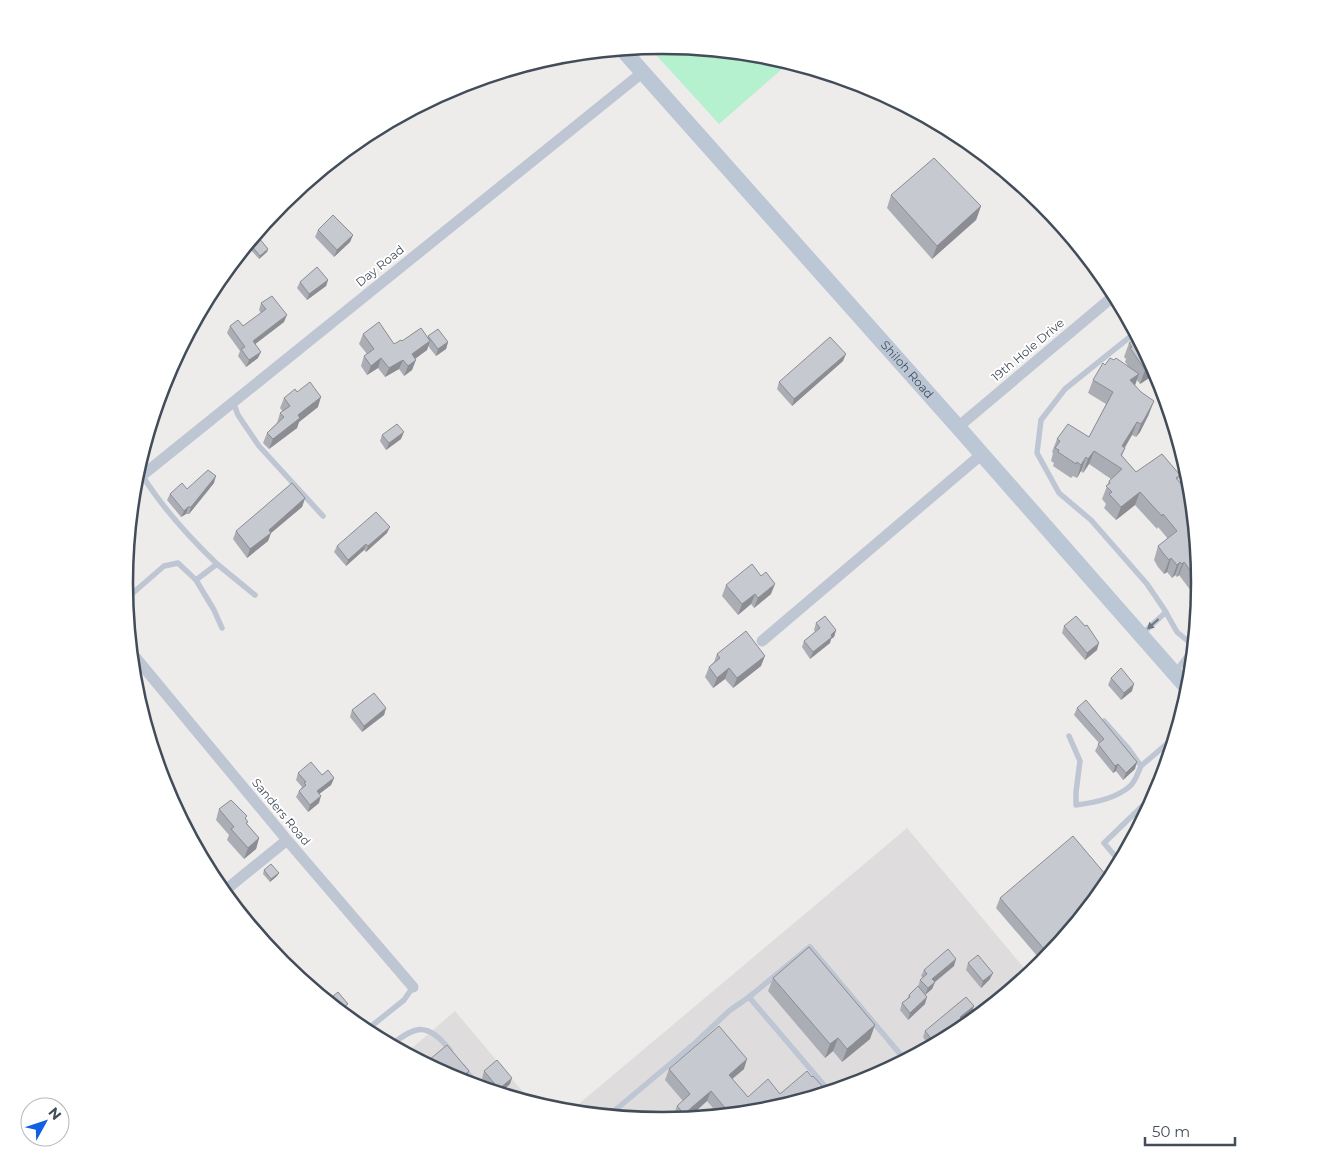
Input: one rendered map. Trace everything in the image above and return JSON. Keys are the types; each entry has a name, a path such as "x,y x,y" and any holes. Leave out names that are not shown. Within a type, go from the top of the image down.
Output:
{"main road":[{"name":"Shiloh Road","path":"628,55 1183,683"}],"street":[{"name":"Day Road","path":"144,474 643,72"},
{"name":"19th Hole Drive","path":"958,427 1109,300"},
{"path":"762,640 982,454"},
{"name":"Sanders Road","path":"138,661 287,840 413,987"},
{"path":"229,887 287,840"}],"lane":[{"path":"1131,336 1065,389 1041,420 1037,453 1059,493 1091,520 1147,584 1177,632 1189,642"},
{"path":"233,402 238,415 259,446 323,516"},
{"path":"143,482 150,488 186,534 255,595"},
{"path":"133,593 164,566 178,563 196,580 214,610 222,628"},
{"path":"196,580 218,564"},
{"path":"1140,635 1166,612"},
{"path":"1174,673 1188,655"},
{"path":"1104,721 1141,766"},
{"path":"1069,736 1080,761 1076,805 1091,803 1116,794 1130,786 1141,766 1167,743"},
{"path":"1116,857 1104,843 1144,804"},
{"path":"613,1111 695,1043 729,1011 810,947 902,1056"},
{"path":"371,1026 404,1000 413,987"},
{"path":"749,997 825,1087"},
{"path":"396,1041 409,1031 429,1030 436,1034 452,1054"},
{"path":"458,1061 471,1077"}],"shaded area":[{"path":"907,828 1025,969 985,1004 957,1024 897,1059 833,1085 766,1103 732,1109 697,1112 628,1112 576,1106"},
{"path":"455,1011 526,1095 460,1073 411,1049"}],"green space":[{"path":"655,54 732,58 783,68 719,124"}],"building":[{"path":"934,158 981,206 937,246 891,195"},
{"path":"333,215 353,235 337,250 318,230"},
{"path":"260,239 268,249 260,256 253,247"},
{"path":"317,267 328,280 309,294 300,282"},
{"path":"272,296 287,315 253,341 261,352 249,360 241,349 245,347 230,326 238,320 243,326 266,309 261,303"},
{"path":"379,322 394,344 421,328 430,341 412,354 416,360 408,366 403,360 389,368 381,358 371,366 364,356 374,349 363,334"},
{"path":"438,329 448,342 438,349 428,336"},
{"path":"830,337 846,354 794,399 779,382"},
{"path":"1133,341 1147,369 1145,370 1130,348 1132,347 1129,343"},
{"path":"1110,358 1114,360 1116,358 1139,374 1130,380 1141,392 1154,401 1141,424 1137,422 1122,446 1125,448 1121,455 1136,472 1162,454 1180,475 1176,478 1183,486 1188,514 1192,572 1184,562 1182,564 1180,562 1177,565 1171,558 1169,560 1158,546 1177,531 1163,514 1162,516 1140,492 1121,507 1109,494 1112,492 1106,486 1122,469 1094,451 1088,459 1086,457 1081,465 1077,462 1076,464 1055,448 1060,441 1057,439 1068,424 1089,437 1113,392 1093,380 1103,363 1105,365"},
{"path":"310,382 321,397 298,415 300,418 273,439 267,433 284,417 280,413 290,406 284,398 295,389 297,392"},
{"path":"397,424 404,432 389,443 382,435"},
{"path":"208,470 216,476 191,507 184,511 170,494 182,483 187,489"},
{"path":"292,483 305,498 269,530 271,533 250,549 236,531"},
{"path":"376,512 390,527 348,560 337,546"},
{"path":"752,564 761,576 766,572 775,584 758,598 755,594 742,604 726,585"},
{"path":"825,616 836,630 831,635 832,637 813,652 804,641 820,628 816,623"},
{"path":"1076,616 1085,626 1087,625 1099,643 1087,653 1064,626"},
{"path":"746,631 765,656 737,678 729,668 717,678 709,667 720,658 717,654"},
{"path":"1121,668 1134,684 1124,693 1111,678"},
{"path":"374,693 386,708 364,726 352,710"},
{"path":"1086,700 1137,762 1126,773 1118,764 1115,766 1098,744 1104,739 1077,708"},
{"path":"311,762 322,775 328,770 334,778 317,791 321,796 310,805 299,791 306,785 304,783 306,782 298,773"},
{"path":"231,800 247,816 245,818 248,822 246,823 259,838 248,848 231,829 234,827 219,809"},
{"path":"1073,836 1105,874 1083,906 1045,950 1000,898"},
{"path":"271,864 279,873 271,879 264,870"},
{"path":"809,947 875,1025 847,1049 838,1038 830,1044 773,978"},
{"path":"948,949 956,959 932,979 935,982 928,988 920,980 927,974 924,970"},
{"path":"978,955 993,973 983,981 968,963"},
{"path":"918,986 927,997 910,1013 902,1003 910,997 909,995"},
{"path":"338,992 348,1004 345,1006 349,1010 340,1004 332,997"},
{"path":"966,997 974,1006 960,1017 951,1027 932,1039 925,1031"},
{"path":"719,1026 747,1059 729,1075 748,1097 768,1079 780,1094 807,1071 823,1087 826,1087 766,1103 725,1110 711,1091 686,1112 683,1112 677,1106 690,1094 669,1069"},
{"path":"447,1045 469,1071 465,1075 429,1060"},
{"path":"497,1060 512,1078 501,1088 497,1086 484,1071"}]}
